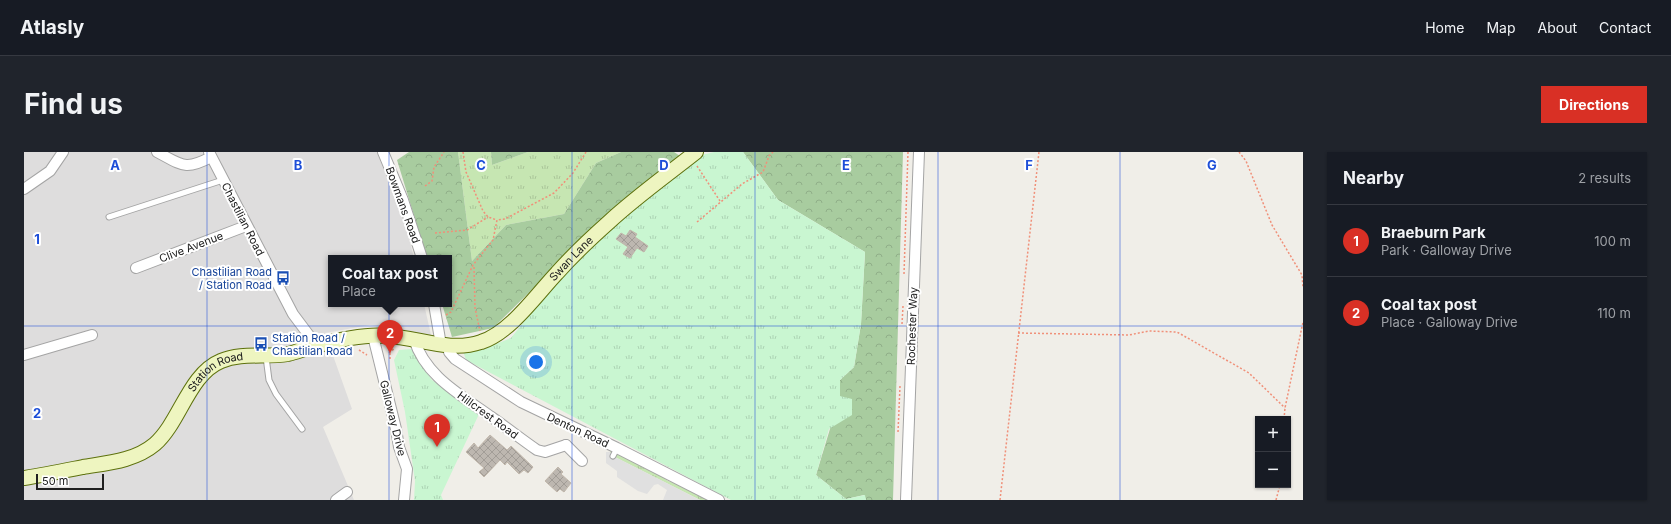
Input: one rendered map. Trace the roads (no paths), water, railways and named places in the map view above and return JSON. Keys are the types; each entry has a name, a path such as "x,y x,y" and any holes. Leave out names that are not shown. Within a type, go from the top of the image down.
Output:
{"street":[{"path":"24,189 50,172 63,152"},
{"path":"157,152 184,166 200,163 210,154"},
{"name":"Bowmans Road","path":"383,152 403,200 421,255"},
{"name":"Rochester Way","path":"906,500 919,152"},
{"name":"Chastilian Road","path":"210,154 293,314 317,346"},
{"name":"Swan Lane","path":"445,346 466,345 482,342 493,337 507,326 559,271 609,222 693,154"},
{"name":"Clive Avenue","path":"136,268 246,226"},
{"path":"435,307 445,346"},
{"path":"24,355 92,335"},
{"name":"Station Road","path":"24,478 118,461 144,452 154,445 163,435 196,383 213,365 231,358 290,354 317,346 385,335 414,339 445,346"},
{"name":"Galloway Drive","path":"373,336 396,429 398,443 407,467 404,500"},
{"name":"Hillcrest Road","path":"414,339 425,362 440,378 454,390 537,450 545,452 566,445"},
{"name":"Denton Road","path":"445,346 453,357 493,385 521,402 615,452 719,500"},
{"path":"572,428 566,445 582,461"},
{"path":"336,500 347,492"}],"lane":[{"path":"109,217 223,180"},
{"path":"266,356 269,380 302,429"}],"place":[{"name":"Chastilian Road / Station Road","path":"283,278"},
{"name":"Station Road / Chastilian Road","path":"261,344"},
{"name":"Coal tax post","path":"390,353"},
{"name":"Braeburn Park","path":"437,447"}]}
